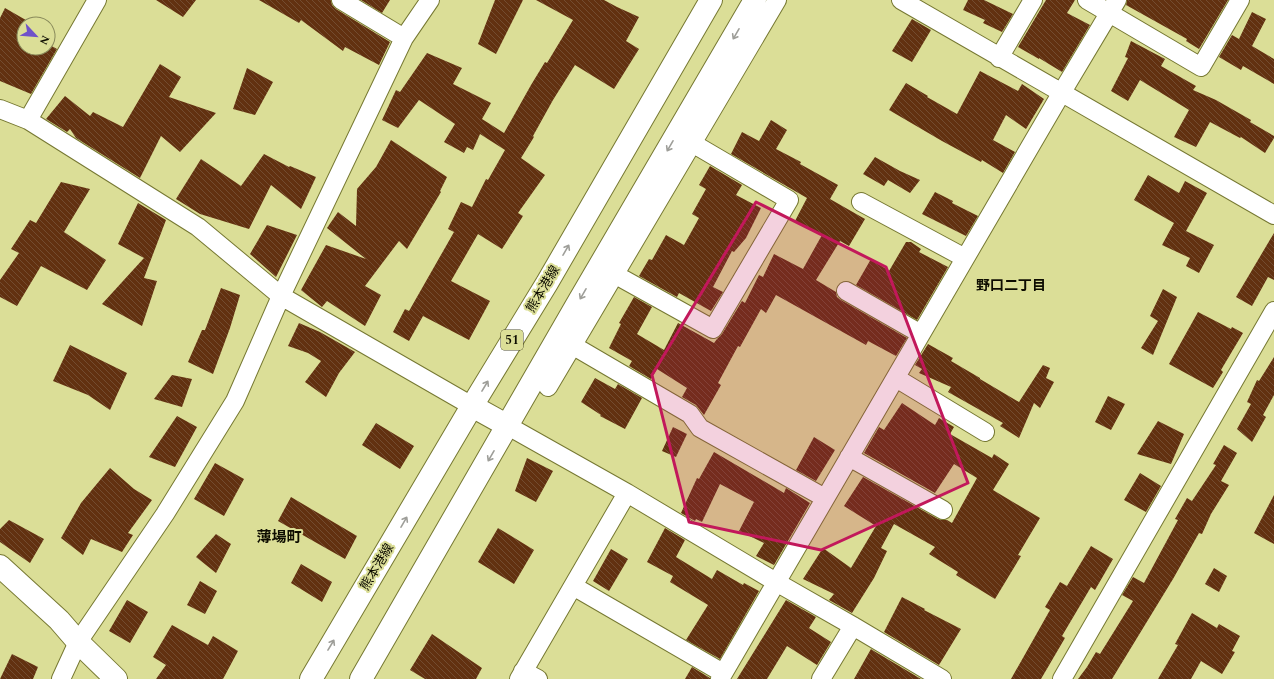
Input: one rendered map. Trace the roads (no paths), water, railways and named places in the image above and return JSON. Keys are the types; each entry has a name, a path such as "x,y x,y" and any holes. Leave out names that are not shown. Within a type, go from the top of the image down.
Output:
{"main road":[{"name":"熊本港線","path":"311,679 472,406 547,283 711,0"},
{"path":"361,679 755,0"},
{"path":"472,406 508,426"},
{"path":"0,566 59,620 78,642 116,679"}],"street":[{"path":"28,120 96,0"},
{"path":"341,0 404,38"},
{"path":"61,679 78,642 165,514 234,401 281,296 404,38 430,0"},
{"path":"548,387 777,0"},
{"path":"901,0 999,58 1062,92 1274,215"},
{"path":"999,58 1033,0"},
{"path":"1087,0 1113,7 1201,67 1240,0"},
{"path":"573,586 721,676 1113,7"},
{"path":"0,109 28,120 198,227 281,296 472,406"},
{"path":"614,274 713,329 789,200 692,143"},
{"path":"862,202 965,258"},
{"path":"846,291 921,334"},
{"path":"1062,679 1274,311"},
{"path":"572,345 690,414 700,428 825,498"},
{"path":"896,378 985,432"},
{"path":"508,426 628,493 942,679"},
{"path":"849,457 943,510"},
{"path":"526,676 573,586 628,493"},
{"path":"821,679 853,626"}],"district":[{"name":"野口二丁目","path":"1011,285"},
{"name":"薄場町","path":"279,537"}]}
